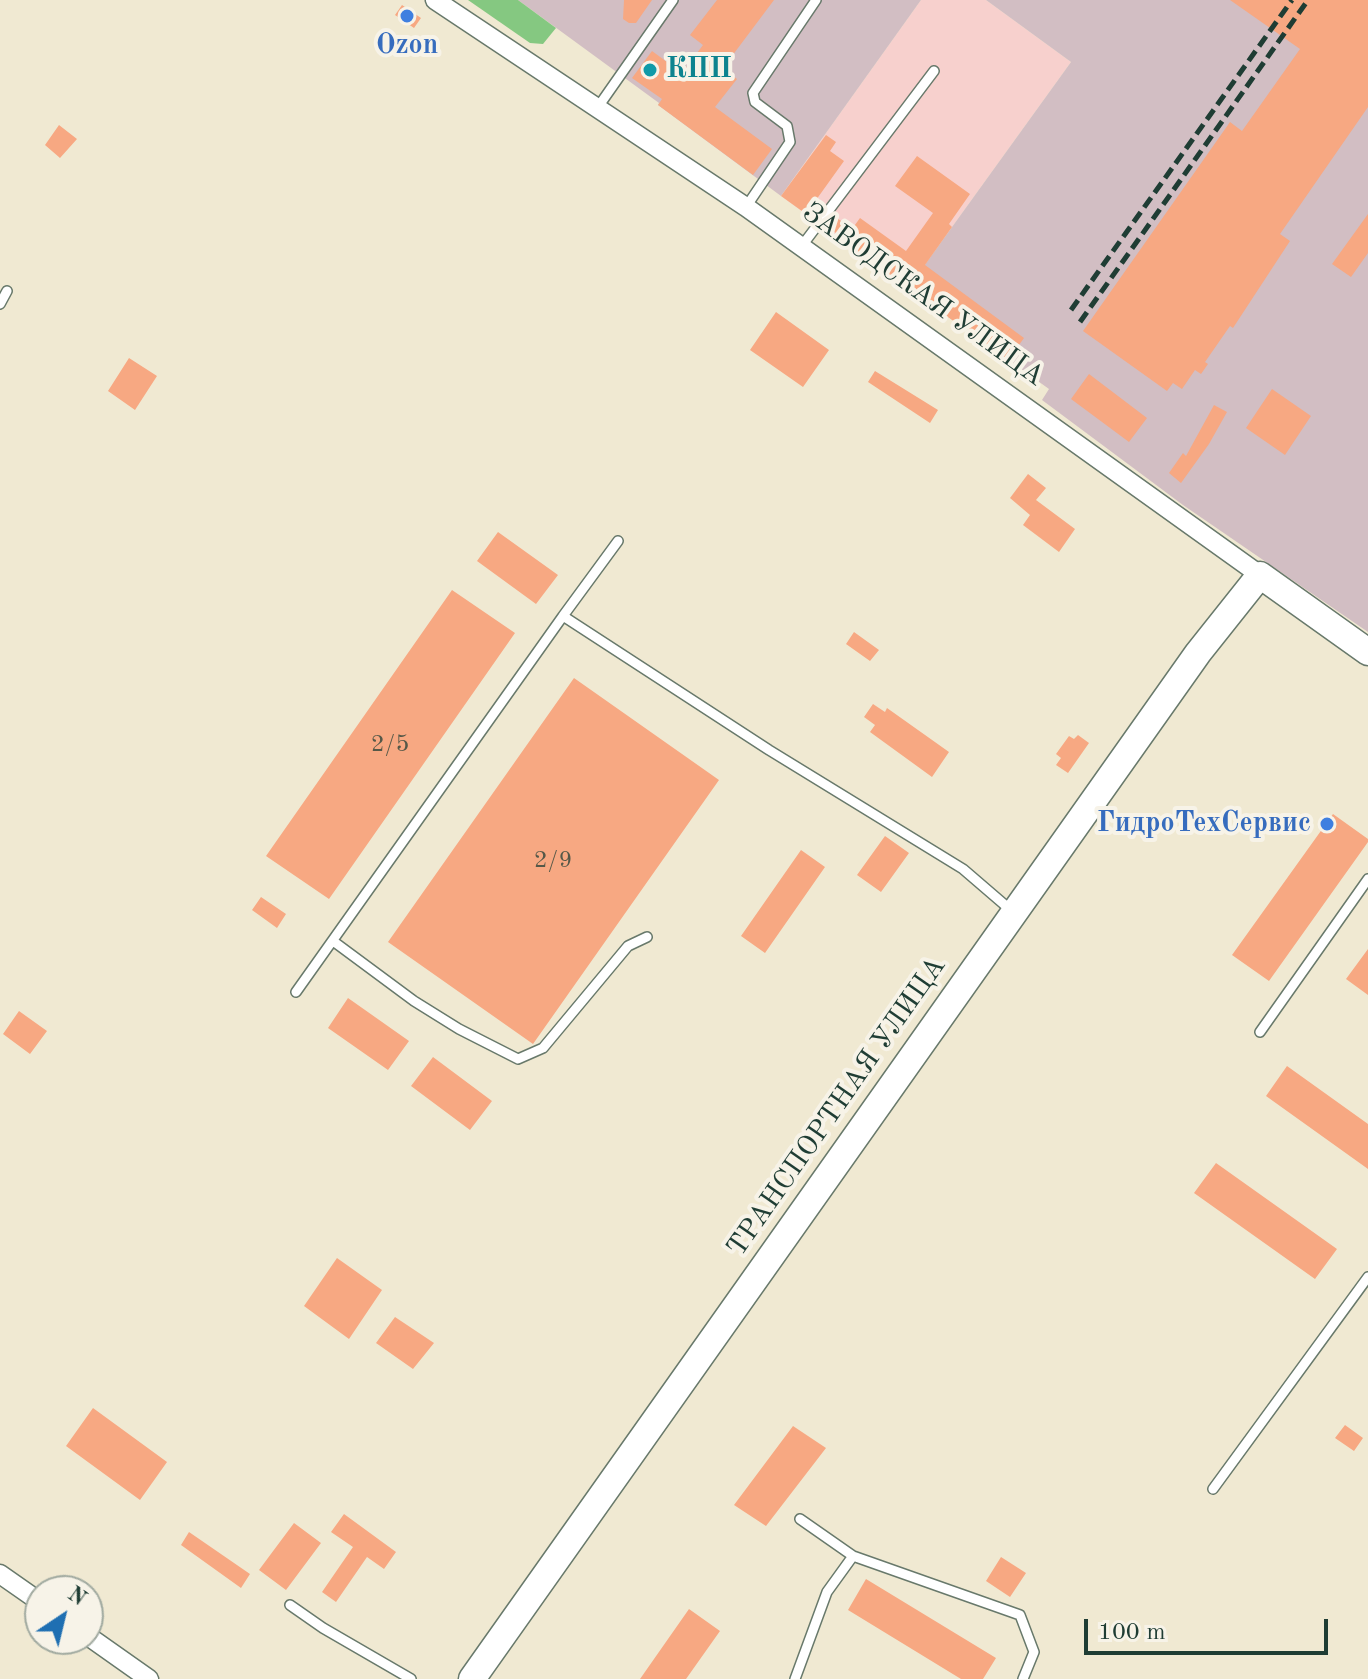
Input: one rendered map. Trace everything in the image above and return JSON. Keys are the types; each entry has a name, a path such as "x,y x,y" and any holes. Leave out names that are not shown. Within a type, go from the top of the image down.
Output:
{"street":[{"name":"ЗАВОДСКАЯ УЛИЦА","path":"435,0 746,207 1368,652"},
{"name":"ТРАНСПОРТНАЯ УЛИЦА","path":"472,1679 1013,912 1198,653 1260,575"},
{"path":"0,1574 24,1591"},
{"path":"104,1649 137,1676"}],"lane":[{"path":"598,107 673,0"},
{"path":"746,207 790,142 787,126 755,102 753,93 816,0"},
{"path":"801,247 934,71"},
{"path":"0,304 7,291"},
{"path":"296,992 618,541"},
{"path":"563,616 769,750 963,869 1013,912"},
{"path":"1260,1032 1368,879"},
{"path":"333,941 448,1022 518,1059 543,1048 628,946 647,937"},
{"path":"1213,1489 1368,1277"},
{"path":"800,1519 853,1556 1020,1615 1034,1652 1023,1679"},
{"path":"795,1679 827,1592 853,1556"},
{"path":"290,1605 323,1628 411,1679"}],"shaded area":[{"path":"518,0 921,0 781,196"},
{"path":"921,0 986,0 1071,62 908,288 781,196"},
{"path":"986,0 1368,0 1368,632 1183,505 1042,400 1049,389 908,288 1071,62"}],"green space":[{"path":"468,0 518,0 556,28 543,44 530,43"}],"building":[{"path":"624,0 652,0 636,23 629,23 623,19"},
{"path":"717,0 774,0 723,68 737,79 715,107 772,149 753,175 658,105 662,99 632,78 652,51 682,73 703,45 690,35"},
{"path":"1230,0 1368,0 1368,107 1280,234 1290,241 1233,328 1230,326 1205,362 1208,364 1201,374 1195,370 1182,389 1173,383 1167,391 1083,331 1230,122 1242,131 1300,49"},
{"path":"402,5 421,18 414,28 395,15"},
{"path":"59,125 77,139 60,158 45,145"},
{"path":"826,135 836,142 830,151 844,161 806,214 781,196"},
{"path":"917,156 970,194 949,224 952,227 925,265 1024,338 1008,360 843,242 845,239 830,229 837,218 852,229 860,218 906,251 933,213 895,186"},
{"path":"1368,214 1368,253 1351,277 1332,264"},
{"path":"776,312 829,350 803,387 750,350"},
{"path":"129,358 157,376 135,410 108,391"},
{"path":"875,371 938,410 930,423 868,382"},
{"path":"1089,374 1147,418 1129,442 1071,399"},
{"path":"1272,389 1311,416 1285,455 1246,428"},
{"path":"1214,405 1227,412 1181,483 1169,473 1183,453 1186,456"},
{"path":"1028,474 1046,488 1036,500 1075,529 1059,552 1023,525 1030,515 1010,498"},
{"path":"498,532 558,575 536,604 477,561"},
{"path":"452,590 515,633 329,899 266,856"},
{"path":"854,632 879,650 870,661 846,644"},
{"path":"574,678 719,780 533,1044 388,942"},
{"path":"873,704 885,712 887,708 949,752 932,777 870,732 875,725 864,717"},
{"path":"1078,735 1089,743 1068,773 1056,765 1061,758 1056,754 1069,736 1074,739"},
{"path":"1333,814 1368,842 1269,981 1232,955"},
{"path":"885,836 909,853 881,892 857,875"},
{"path":"801,850 825,867 765,953 741,936"},
{"path":"261,897 286,914 277,928 252,910"},
{"path":"1368,949 1368,995 1346,979"},
{"path":"348,998 409,1041 388,1070 328,1028"},
{"path":"19,1011 47,1031 30,1054 3,1034"},
{"path":"433,1057 492,1101 470,1130 411,1086"},
{"path":"1287,1066 1368,1124 1368,1169 1266,1096"},
{"path":"1216,1163 1337,1249 1315,1279 1194,1193"},
{"path":"337,1258 382,1290 349,1339 304,1306"},
{"path":"395,1317 434,1343 413,1369 376,1343"},
{"path":"93,1408 167,1462 140,1500 66,1446"},
{"path":"1345,1425 1363,1438 1354,1451 1335,1438"},
{"path":"793,1426 826,1448 766,1526 734,1505"},
{"path":"344,1514 396,1552 384,1569 367,1557 336,1602 322,1592 353,1547 331,1532"},
{"path":"294,1523 321,1543 286,1590 259,1570"},
{"path":"189,1532 250,1574 241,1588 181,1545"},
{"path":"1001,1557 1026,1573 1010,1597 986,1581"},
{"path":"866,1579 996,1658 983,1679 961,1679 848,1610"},
{"path":"689,1609 720,1631 686,1679 640,1679"}],"railway":[{"path":"1071,310 1292,0"},
{"path":"1080,322 1308,0"}],"place":[{"name":"Ozon","path":"407,16"},
{"name":"КПП","path":"650,70"},
{"name":"ГидроТехСервис","path":"1327,824"}]}
